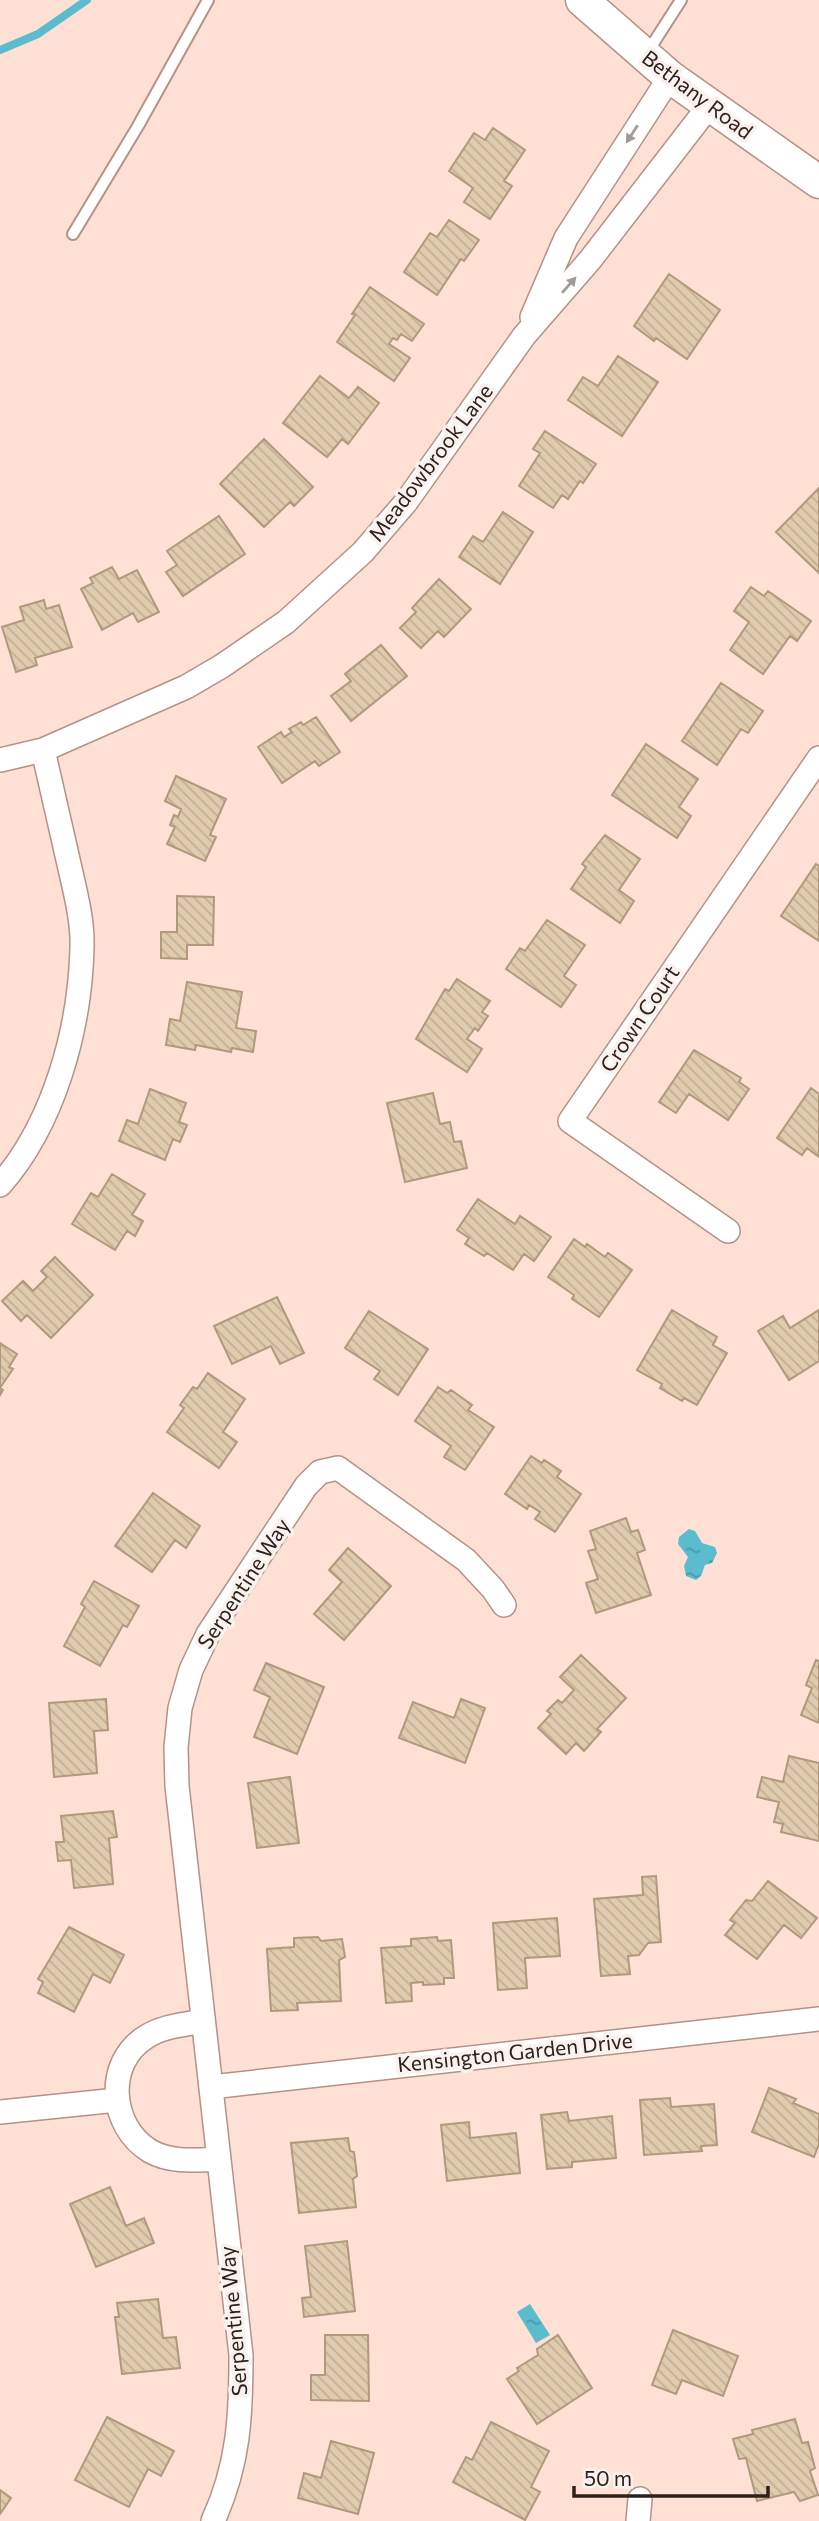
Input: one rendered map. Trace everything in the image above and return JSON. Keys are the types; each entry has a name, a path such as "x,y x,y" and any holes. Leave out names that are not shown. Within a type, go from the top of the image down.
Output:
{"main road":[{"name":"Bethany Road","path":"582,0 670,77 819,182"}],"street":[{"name":"Meadowbrook Lane","path":"524,336 566,238 670,77"},
{"name":"Meadowbrook Lane","path":"0,760 43,750 186,687 286,622 363,552 386,528 524,336 590,260 709,106"},
{"path":"0,1185 21,1159 63,1069 72,1040 82,947 79,908 43,750"},
{"name":"Crown Court","path":"728,1231 570,1121 815,773"},
{"name":"Serpentine Way","path":"213,2521 235,2454 241,2415 241,2355 177,1786 176,1747 180,1708 191,1670 208,1634 306,1486 320,1472 338,1468 466,1560 504,1605"},
{"name":"Kensington Garden Drive","path":"211,2087 819,2019"},
{"path":"203,2021 162,2029 135,2046 123,2063 117,2082 117,2100 123,2122 135,2139 150,2151 170,2159 219,2159"},
{"path":"0,2112 117,2100"}],"lane":[{"path":"73,234 138,126 208,0"},
{"path":"644,57 681,0"}],"water":[{"path":"689,1529 695,1531 702,1543 715,1547 717,1553 712,1563 705,1565 701,1576 696,1580 686,1576 684,1566 688,1557 678,1544 679,1537"},
{"path":"530,2304 550,2335 536,2343 517,2312"}],"building":[{"path":"493,128 525,150 504,181 512,186 490,219 464,202 473,188 449,171 474,133 485,140"},
{"path":"449,220 479,240 464,261 461,259 437,295 404,272 430,233 437,237"},
{"path":"669,274 720,310 687,359 656,338 654,341 634,326"},
{"path":"370,287 424,324 412,341 401,334 389,344 410,358 394,381 337,342"},
{"path":"618,356 658,382 622,436 568,400 583,377 598,386"},
{"path":"320,376 349,398 358,387 379,403 348,444 342,439 327,457 283,423"},
{"path":"545,431 596,464 568,499 562,495 553,508 519,486 540,453 533,449"},
{"path":"264,439 313,487 294,506 290,502 264,527 220,484"},
{"path":"819,488 819,573 776,532"},
{"path":"503,512 533,532 500,584 459,557 473,536 483,542"},
{"path":"219,516 245,554 183,596 166,572 177,565 167,551"},
{"path":"112,567 119,579 137,570 159,612 138,622 133,613 102,630 81,589 93,583 90,578"},
{"path":"439,579 471,609 444,637 438,631 421,648 400,628 416,612 412,608"},
{"path":"751,587 764,596 768,591 811,621 797,641 790,636 763,674 730,650 749,622 734,611"},
{"path":"44,600 46,609 59,605 72,647 35,658 37,665 16,672 2,627 24,620 20,607"},
{"path":"381,645 407,676 351,721 331,696 351,681 345,674"},
{"path":"721,683 763,711 748,733 741,729 717,765 682,741"},
{"path":"316,717 340,752 319,766 315,761 282,783 258,747 281,732 284,737 292,732 289,729"},
{"path":"646,744 698,779 679,807 691,816 677,838 612,795"},
{"path":"176,776 226,799 210,835 216,837 205,861 167,844 175,827 170,825 174,815 178,817 181,809 165,801"},
{"path":"605,835 640,859 619,890 634,901 620,923 571,889 586,867 582,864"},
{"path":"816,864 819,866 819,941 781,916"},
{"path":"177,896 214,897 213,945 187,945 187,959 161,958 161,932 177,932"},
{"path":"547,920 585,945 564,976 576,985 561,1007 506,969 520,948 525,951"},
{"path":"457,979 490,1001 482,1012 488,1016 478,1031 475,1028 467,1039 482,1049 467,1072 416,1039 445,989 449,991"},
{"path":"187,982 242,992 236,1028 256,1031 253,1052 232,1048 231,1052 196,1045 195,1050 166,1045 170,1019 180,1021"},
{"path":"694,1050 741,1078 739,1082 749,1089 728,1120 689,1094 676,1113 659,1102"},
{"path":"811,1088 819,1094 819,1157 807,1148 802,1155 777,1138"},
{"path":"150,1089 186,1103 179,1122 187,1125 180,1142 173,1139 165,1160 119,1141 127,1120 138,1124"},
{"path":"433,1093 440,1124 450,1122 454,1142 461,1141 467,1168 405,1182 387,1103"},
{"path":"112,1174 145,1194 132,1215 143,1221 135,1236 127,1231 115,1250 72,1224 91,1193 98,1197"},
{"path":"478,1199 515,1224 520,1216 551,1237 534,1261 524,1254 513,1270 487,1253 484,1256 465,1244 469,1238 457,1230"},
{"path":"574,1239 585,1247 587,1244 605,1257 608,1253 632,1270 599,1317 572,1299 574,1295 548,1277"},
{"path":"55,1257 93,1295 51,1338 27,1315 21,1321 2,1301 23,1281 33,1291 47,1277 41,1271"},
{"path":"277,1297 304,1353 280,1364 271,1346 232,1364 214,1326"},
{"path":"672,1310 717,1337 713,1345 727,1353 697,1405 684,1398 682,1401 660,1388 662,1384 637,1370"},
{"path":"819,1310 819,1361 789,1380 758,1331 783,1316 790,1328"},
{"path":"369,1311 428,1349 398,1395 374,1379 380,1371 345,1348"},
{"path":"0,1343 17,1354 9,1367 13,1369 0,1388"},
{"path":"208,1373 245,1399 223,1432 237,1442 219,1468 167,1432 184,1408 180,1405 193,1387 197,1389"},
{"path":"438,1387 447,1393 451,1390 472,1405 468,1410 494,1427 465,1470 444,1457 451,1446 415,1421"},
{"path":"531,1456 542,1463 544,1460 561,1471 557,1477 581,1494 555,1532 535,1519 540,1512 529,1505 527,1509 505,1494"},
{"path":"153,1493 200,1526 186,1548 175,1540 152,1572 115,1546"},
{"path":"626,1518 631,1532 638,1530 645,1550 637,1553 651,1595 596,1613 586,1583 598,1579 588,1551 596,1549 590,1531"},
{"path":"348,1548 391,1586 344,1640 314,1614 342,1582 329,1570"},
{"path":"94,1581 139,1606 127,1627 123,1625 100,1666 64,1646 85,1607 81,1604"},
{"path":"581,1655 626,1698 597,1729 601,1732 584,1751 576,1743 566,1754 538,1728 551,1714 547,1711 558,1700 562,1703 574,1690 560,1677"},
{"path":"816,1660 819,1661 819,1723 801,1715 812,1688 806,1685"},
{"path":"266,1663 324,1687 297,1754 254,1737 270,1697 254,1690"},
{"path":"106,1699 108,1730 94,1731 97,1773 54,1777 49,1703"},
{"path":"461,1699 485,1708 465,1763 399,1738 413,1702 454,1718"},
{"path":"789,1756 819,1763 819,1841 781,1832 783,1824 774,1822 779,1802 757,1797 762,1777 783,1782"},
{"path":"290,1777 299,1843 257,1848 248,1783"},
{"path":"113,1811 117,1837 109,1838 113,1884 74,1888 71,1860 58,1861 56,1842 64,1842 61,1816"},
{"path":"656,1876 661,1942 648,1943 639,1955 628,1956 630,1974 601,1976 594,1899 643,1895 642,1877"},
{"path":"768,1881 817,1918 801,1938 784,1925 757,1959 725,1935 735,1923 730,1920 746,1900 752,1901"},
{"path":"557,1918 560,1956 525,1958 527,1988 498,1990 493,1923"},
{"path":"69,1927 124,1955 110,1983 93,1974 74,2012 38,1993 43,1982 38,1979"},
{"path":"318,1937 321,1941 342,1939 345,1957 339,1960 341,2001 297,2003 298,2010 271,2011 267,1949 294,1947 294,1938"},
{"path":"437,1937 438,1941 451,1940 454,1978 444,1978 444,1984 411,1983 412,2001 386,2003 381,1948 411,1946 411,1939"},
{"path":"769,2088 796,2099 793,2103 819,2114 819,2144 814,2157 752,2132"},
{"path":"670,2098 671,2107 714,2104 717,2145 701,2146 702,2151 644,2155 640,2100"},
{"path":"567,2112 569,2121 612,2116 616,2158 572,2162 572,2167 547,2169 541,2115"},
{"path":"469,2122 470,2138 516,2133 520,2173 447,2181 441,2125"},
{"path":"348,2138 350,2151 354,2152 357,2176 353,2179 356,2207 299,2213 291,2143"},
{"path":"110,2187 126,2226 144,2218 154,2243 96,2267 70,2204"},
{"path":"347,2241 355,2311 304,2317 302,2298 311,2297 305,2246"},
{"path":"158,2299 163,2338 176,2337 180,2368 122,2374 115,2317 119,2317 117,2303"},
{"path":"673,2330 738,2356 723,2396 682,2380 676,2394 652,2385"},
{"path":"325,2335 368,2335 369,2401 311,2400 311,2375 325,2375"},
{"path":"558,2335 592,2388 537,2424 507,2379 519,2371 517,2368 538,2355 537,2349"},
{"path":"107,2417 174,2451 161,2476 148,2469 129,2507 75,2480"},
{"path":"795,2419 802,2443 808,2442 815,2468 810,2471 818,2495 800,2501 794,2492 757,2501 746,2458 739,2459 733,2439 753,2434 752,2430"},
{"path":"491,2422 549,2451 531,2487 540,2492 525,2520 453,2482 466,2457 472,2460"},
{"path":"331,2441 374,2453 358,2514 298,2498 304,2473 321,2478"},
{"path":"0,2490 11,2498 0,2514"}],"waterway":[{"path":"0,50 38,34 87,0"}]}
